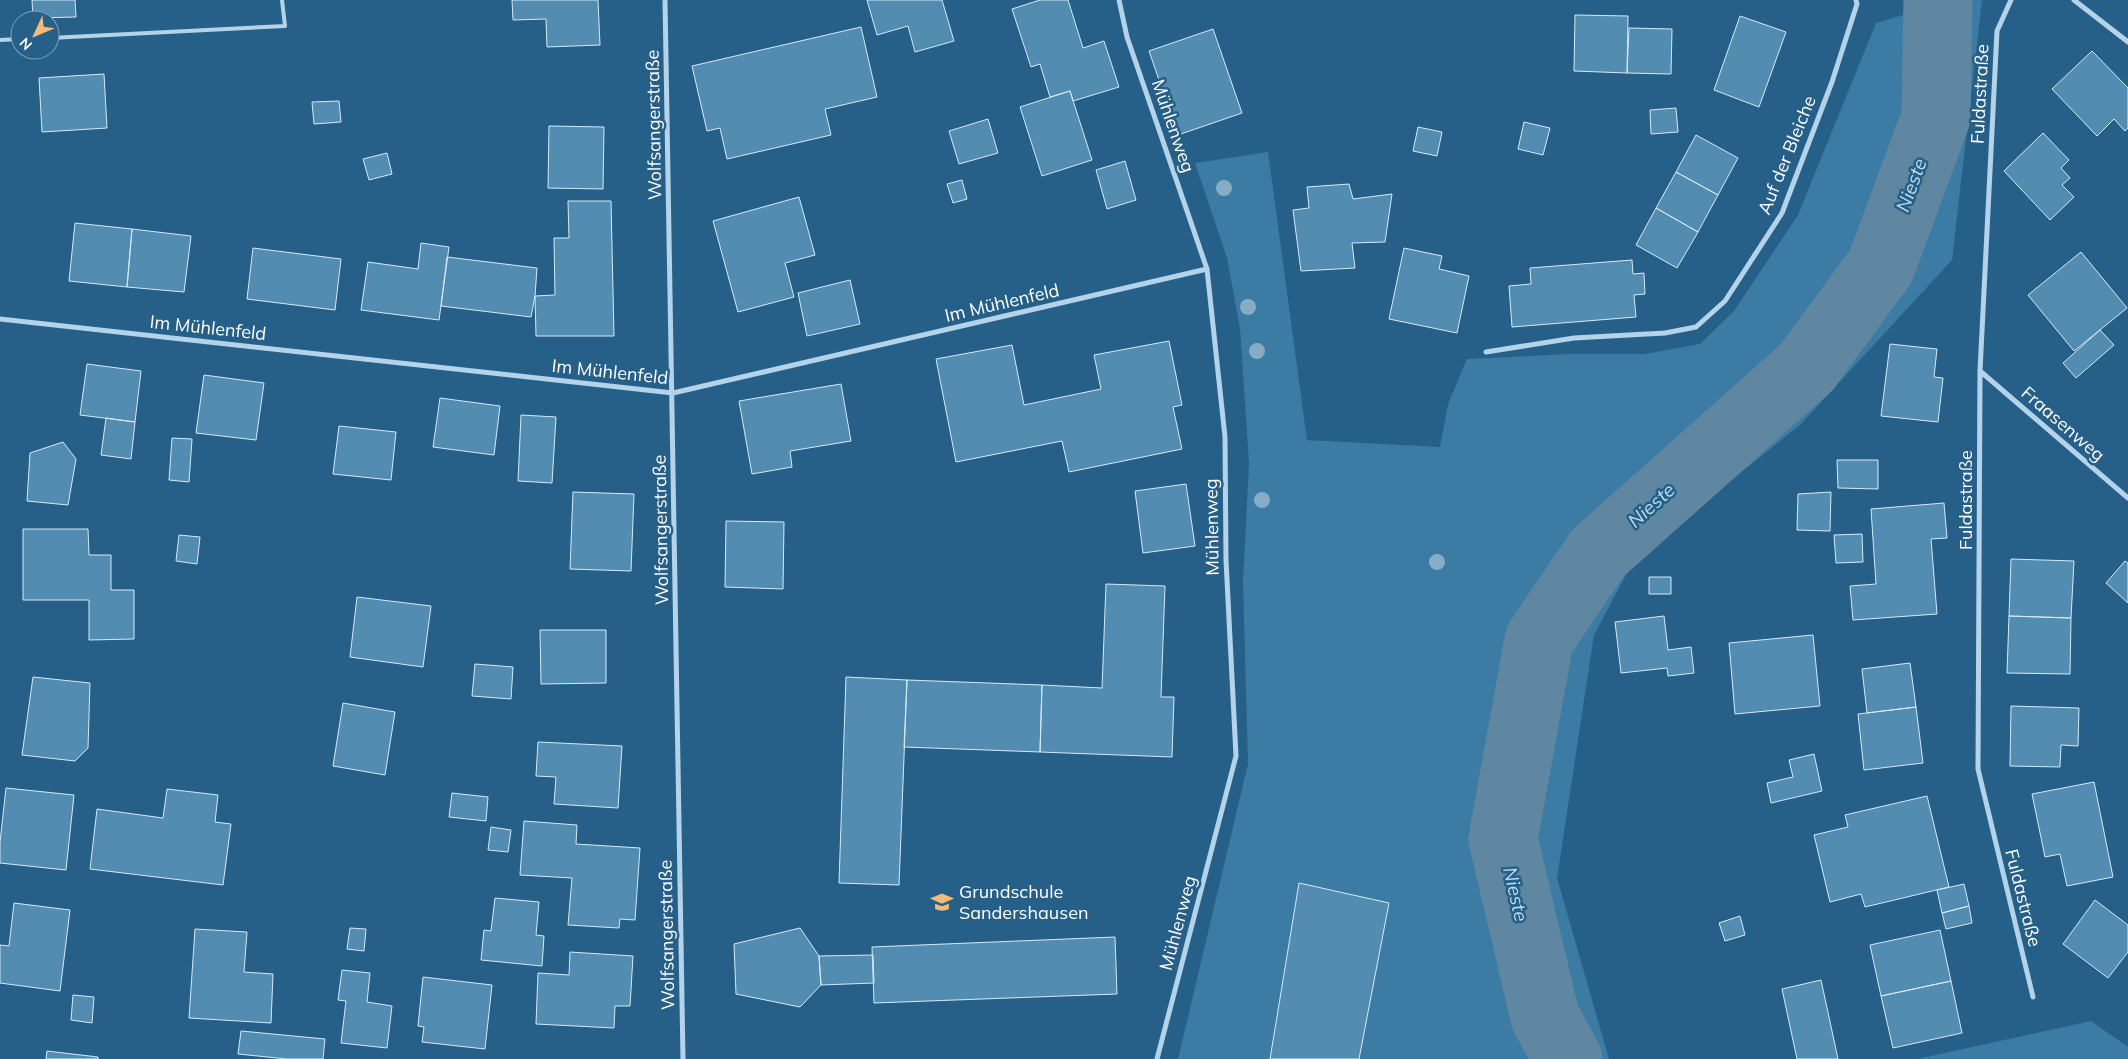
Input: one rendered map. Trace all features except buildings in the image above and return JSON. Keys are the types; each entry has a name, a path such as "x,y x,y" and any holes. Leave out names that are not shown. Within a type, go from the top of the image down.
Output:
{"street":[{"name":"Wolfsangerstraße","path":"665,0 683,1059"},
{"name":"Mühlenweg","path":"1119,0 1128,37 1207,269 1225,437 1226,560 1236,756 1157,1059"},
{"name":"Auf der Bleiche","path":"1486,352 1574,338 1665,333 1696,327 1725,301 1782,213 1832,82 1857,4 1856,0"},
{"name":"Fuldastraße","path":"2011,0 1997,31 1980,371 1978,769 2033,997"},
{"path":"2074,0 2128,42"},
{"name":"Im Mühlenfeld","path":"0,319 673,393 1207,269"},
{"name":"Fraasenweg","path":"1980,371 2128,498"}],"lane":[{"path":"60,37 285,26 282,0"}],"shaded area":[{"path":"1954,0 1982,0 1952,260 1800,425 1635,558 1594,635 1557,878 1609,1059 1178,1059 1248,764 1243,582 1249,463 1240,328 1227,258 1195,163 1268,152 1307,440 1440,447 1448,404 1467,359 1570,354 1645,354 1700,344 1734,311 1798,215 1876,23"},
{"path":"2091,1021 2128,1047 2128,1059 1917,1059"}],"waterway":[{"name":"Nieste","path":"1568,1059 1545,1017 1503,839 1539,640 1598,553 1806,368 1881,266 1936,117 1938,0"}],"place":[{"name":"Grundschule Sandershausen","path":"942,902"}]}
